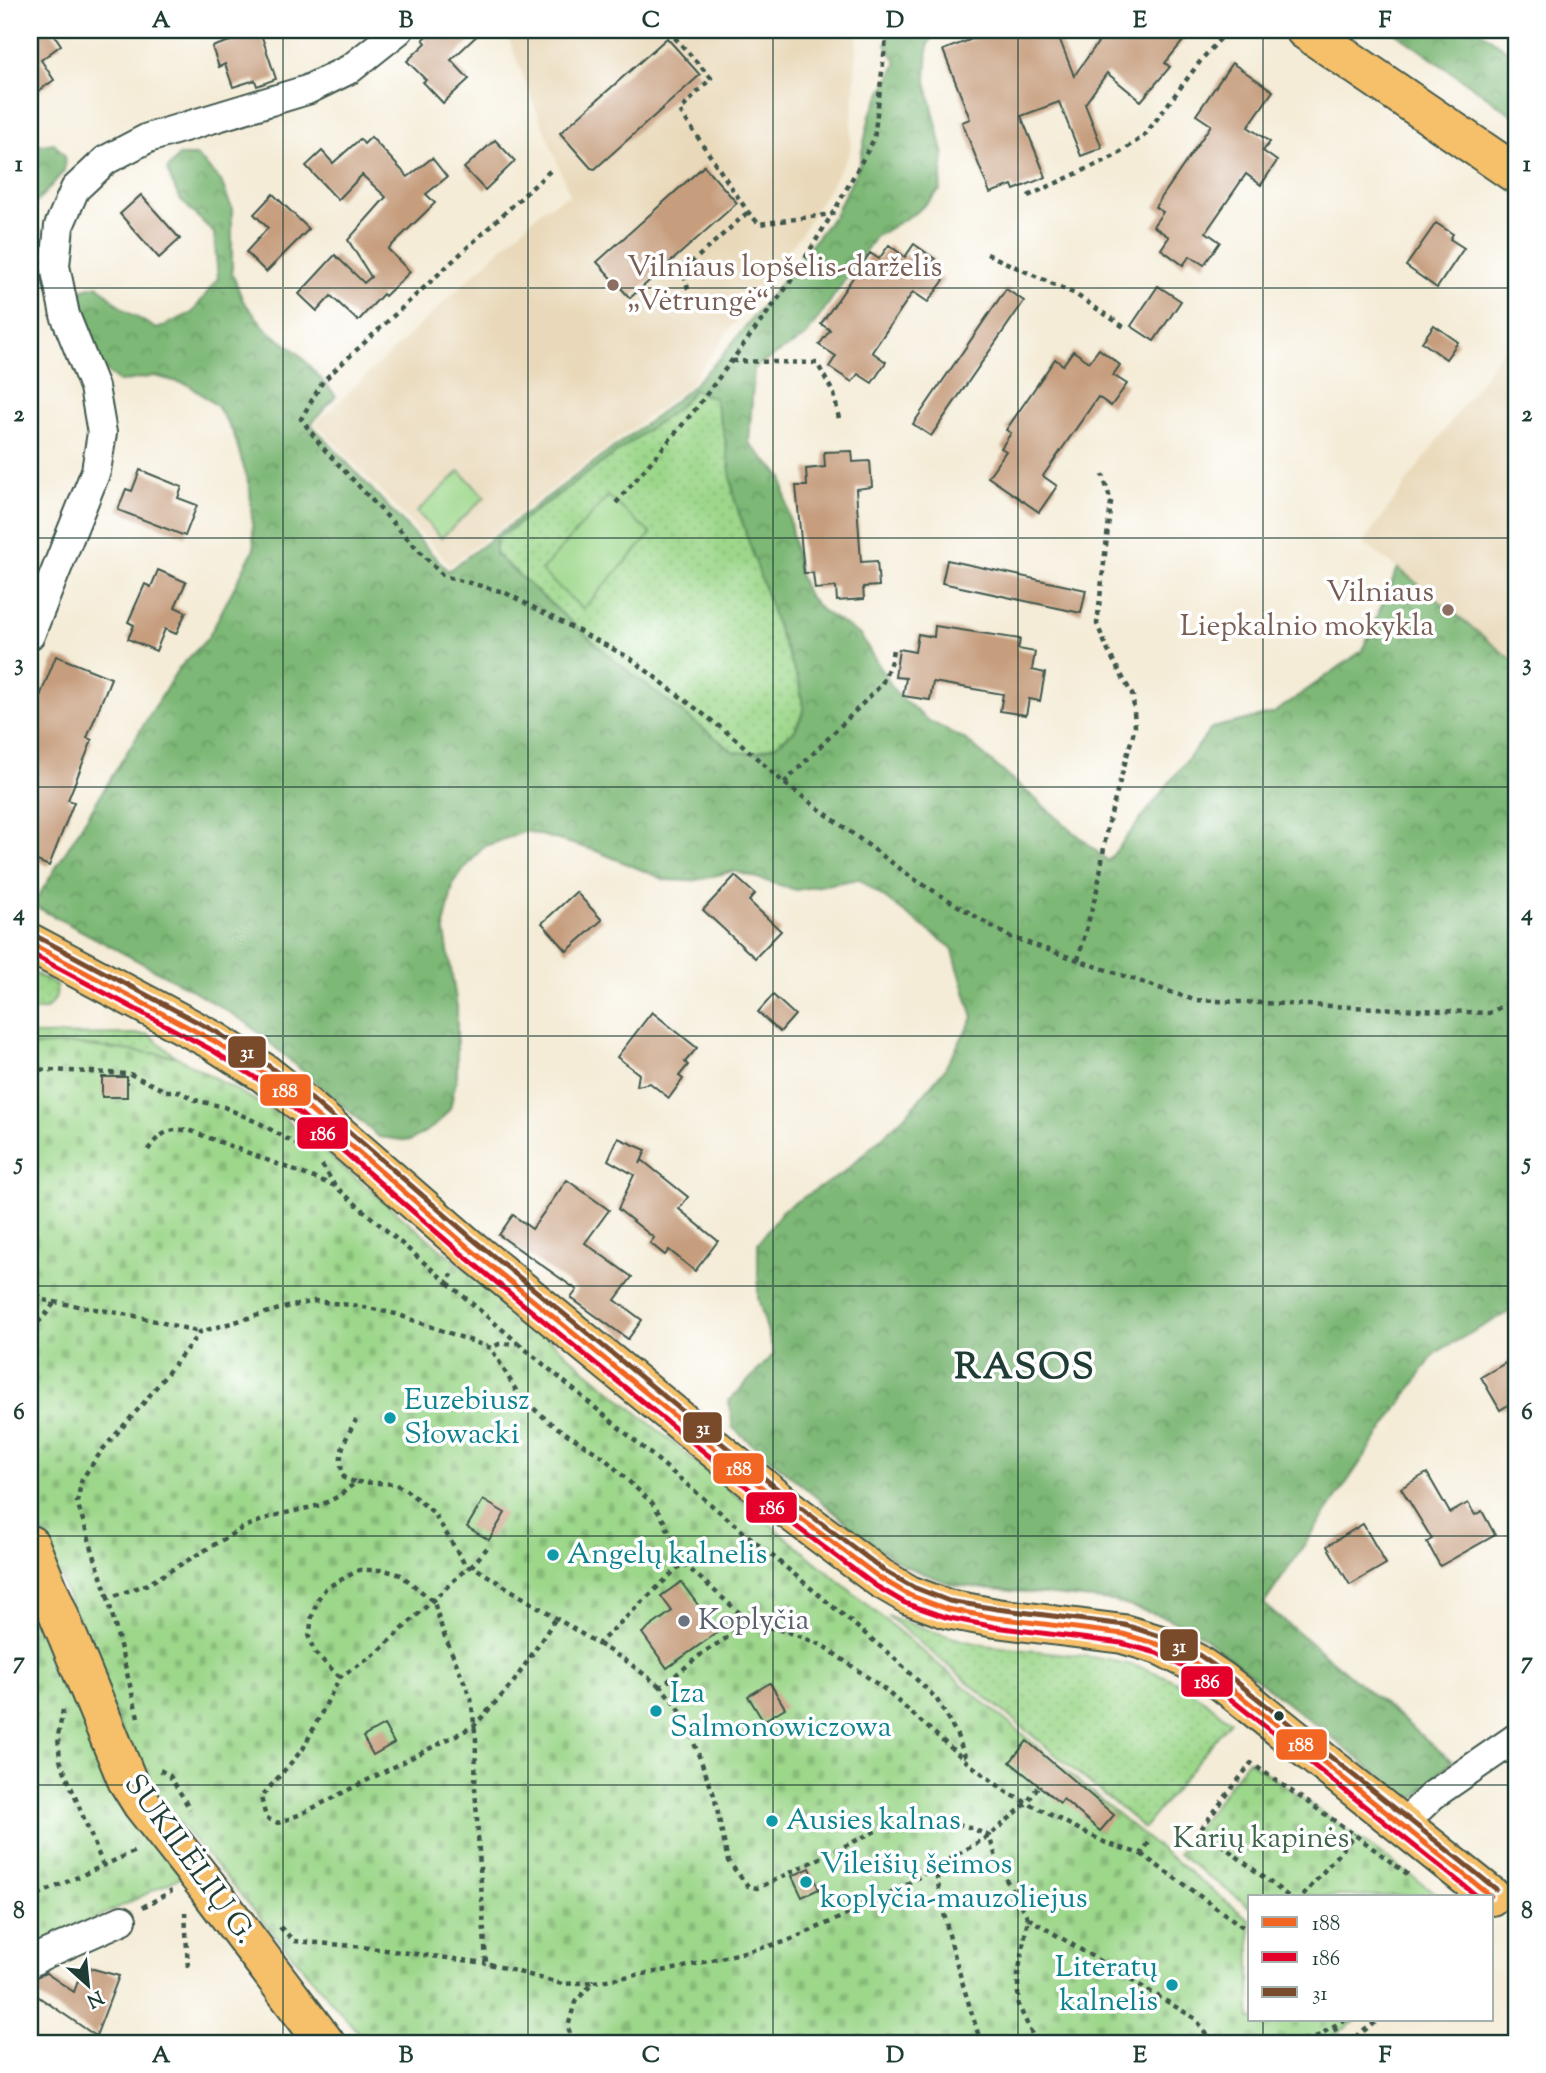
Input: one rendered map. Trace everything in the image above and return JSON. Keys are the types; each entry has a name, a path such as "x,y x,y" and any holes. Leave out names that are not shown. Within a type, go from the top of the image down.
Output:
{"main road":[{"path":"1305,30 1516,174"},
{"path":"30,943 163,1012 264,1073 469,1248 792,1512 880,1578 909,1595 947,1609 1123,1634 1160,1645 1195,1663 1223,1682 1379,1822 1489,1895"},
{"name":"SUKILĖLIŲ G.","path":"30,1545 127,1780 142,1804 182,1828 326,2043"},
{"path":"1494,1898 1516,1916"}],"street":[{"path":"30,635 96,471 102,433 94,387 65,315 55,266 59,226 75,190 106,160 148,138 307,90 350,69 399,30"},
{"path":"1379,1822 1433,1795 1516,1738"},
{"path":"30,1963 121,1920"}],"path":[{"path":"668,30 711,78 680,111 748,212 760,224 832,214"},
{"path":"616,503 694,411 732,361 789,284 832,214 874,139 887,30"},
{"path":"1028,196 1115,156 1144,136 1202,59 1228,30"},
{"path":"550,171 323,382 301,419 323,448 443,576 504,592 630,658 737,740 784,783 914,879 1009,936 1194,1000 1489,1013 1516,999"},
{"path":"688,289 683,270 748,212"},
{"path":"986,254 1075,295 1127,329"},
{"path":"732,361 817,363 834,394 839,419"},
{"path":"1078,960 1098,886 1107,828 1135,727 1133,696 1108,651 1097,624 1111,502 1104,475"},
{"path":"784,783 882,684 893,649"},
{"path":"30,1069 130,1074 166,1091 178,1091 195,1100 224,1107 304,1148"},
{"path":"148,1150 155,1139 176,1128 191,1131 335,1187"},
{"path":"320,1163 335,1187 893,1657 936,1698 956,1733 967,1762"},
{"path":"448,1283 456,1264 469,1248"},
{"path":"30,1287 43,1300 201,1332 315,1301 359,1306 396,1314 491,1348 520,1397 553,1425 603,1457 653,1504 664,1521 683,1563 751,1623 788,1632 822,1645 883,1688 967,1762 1008,1793 1106,1843 1141,1854 1248,1931"},
{"path":"30,1329 55,1302"},
{"path":"141,1728 108,1598 77,1502 82,1479 103,1449 201,1332"},
{"path":"491,1348 499,1344 518,1343"},
{"path":"356,1420 345,1442 339,1464 344,1478 356,1482 394,1484 405,1490 434,1513 469,1567 625,1660 661,1687 678,1707 714,1796 728,1861 748,1886 757,1888 769,1883 892,1823 932,1817 969,1826 989,1836 1000,1869 1028,1917 1196,2019 1212,2043"},
{"path":"108,1598 148,1584 244,1527 274,1516 321,1505 339,1496 356,1482"},
{"path":"487,1548 377,1653 340,1677 303,1749 261,1797 267,1818 278,1823 301,1814 474,1726 513,1683 556,1618"},
{"path":"598,1644 683,1563"},
{"path":"340,1677 315,1653 309,1638 312,1616 318,1599 326,1588 359,1570 384,1570 401,1575 433,1601 471,1698 486,1963"},
{"path":"661,1687 704,1652 751,1623"},
{"path":"65,1697 58,1736 60,1760 103,1865"},
{"path":"30,1901 182,1828 170,1776 159,1769 153,1759"},
{"path":"1286,1895 1201,1829 1251,1763 1379,1822 1417,1881"},
{"path":"274,1920 294,1941 486,1963 562,1983 594,1982 680,1968 785,1942 878,1901 989,1836 1027,1803 1039,1785"},
{"path":"1304,1895 1379,1822"},
{"path":"1141,1854 1150,1841"},
{"path":"946,1863 937,1877 939,1892 955,1959 981,2043"},
{"path":"185,1910 188,1969"},
{"path":"1028,1917 1018,1975 1018,2004 1036,2043"},
{"path":"573,2043 568,2027 575,2002 594,1982"},
{"path":"1307,2043 1342,2021"},
{"path":"1334,2026 1345,2043 1377,2021"}],"shaded area":[{"name":"Vilniaus lopšelis-darželis „Vėtrungė“","path":"505,30 858,30 850,153 801,234 686,388 450,565 316,423 543,209 570,195"},
{"path":"1516,332 1516,858 1212,728 1274,713 1362,651 1397,568 1363,543"}],"green space":[{"path":"891,30 939,30 928,44 926,81 944,156 940,190 918,211 875,237 806,336 754,368 749,443 782,477 799,574 807,594 821,610 860,635 896,693 927,720 966,740 1108,861 1212,728 1274,713 1362,651 1398,568 1516,663 1516,1308 1435,1353 1264,1604 1452,1761 1412,1801 1201,1635 1168,1618 1112,1601 954,1585 905,1566 875,1546 733,1428 729,1401 774,1354 758,1298 758,1243 784,1209 842,1174 907,1114 944,1070 973,1018 952,948 859,879 796,890 734,871 692,881 666,880 594,850 526,831 483,847 454,881 444,926 457,1007 457,1075 450,1109 436,1125 410,1141 379,1137 247,1023 189,988 33,905 178,669 208,638 254,549 250,489 234,434 217,406 189,385 155,376 119,382 106,371 95,352 80,290 98,285 124,310 157,329 192,313 218,278 214,233 179,198 167,170 179,156 197,156 221,181 232,209 232,273 243,301 267,330 297,352 336,396 311,424 448,571 652,419 688,390 721,357 834,216 859,166 870,115 897,63 886,45","holes":["694,390 714,398 724,432 734,498 779,632 799,682 804,710 795,730 776,745 754,753 734,752 615,661 495,554 497,539 675,410"]},
{"path":"1391,30 1479,30 1516,57 1516,117"},
{"path":"54,143 65,156 64,171 30,210 30,147"},
{"path":"694,390 714,397 779,632 799,682 804,710 795,730 776,745 754,753 734,753 615,661 495,554 497,539 675,410"},
{"path":"460,471 485,497 441,538 417,512"},
{"path":"608,496 651,534 583,609 541,571"},
{"path":"30,971 56,985 55,999 45,1010 30,1010"},
{"path":"148,1034 175,1056 71,1044 30,1046 30,1035"},
{"path":"71,1044 175,1056 279,1114 1150,1841 1248,1918 1248,2021 1356,2021 1322,2043 367,2043 159,1799 136,1766 30,1503 30,1046"},
{"path":"30,1587 181,1877 30,1950"},
{"path":"888,1616 985,1645 1099,1658 1143,1668 1182,1685 1230,1721 1144,1828"},
{"name":"Karių kapinės","path":"1248,1760 1439,1895 1248,1895 1248,1906 1178,1854"}],"building":[{"path":"30,30 51,30 61,45 41,60 54,80 30,97"},
{"path":"432,30 483,30 451,60 469,79 443,103 407,61 426,43 423,39"},
{"path":"996,30 1056,30 1074,76 1107,30 1192,30 1165,63 1170,67 1141,101 1107,73 1085,104 1102,148 1081,156 1059,102 1021,116 1046,177 1014,190 1012,185 990,193 962,122 970,119 943,50"},
{"path":"260,31 276,79 257,86 255,80 233,87 225,64 219,67 212,47"},
{"path":"667,38 700,75 595,169 591,168 560,133"},
{"path":"1232,63 1273,91 1248,127 1270,142 1263,151 1277,161 1261,185 1246,174 1206,232 1220,242 1204,265 1190,256 1183,265 1161,249 1169,237 1153,226 1163,212 1155,207 1211,125 1196,115"},
{"path":"371,137 408,177 432,158 447,177 426,194 435,203 388,249 410,272 385,296 383,294 358,321 331,296 317,311 299,294 335,255 364,283 371,277 348,240 386,197 362,175 338,200 306,166 322,151 333,163 360,139 364,144"},
{"path":"495,140 515,161 485,190 464,168"},
{"path":"704,166 737,203 630,298 597,262"},
{"path":"273,194 309,229 266,272 246,252 268,228 254,214"},
{"path":"141,195 180,239 159,258 120,214"},
{"path":"1436,223 1453,234 1450,239 1464,248 1437,288 1406,266"},
{"path":"914,244 935,259 929,269 944,280 928,302 913,292 872,352 886,362 872,383 858,374 852,382 829,367 836,356 819,345 830,330 821,324 870,253 879,259 889,245 905,257"},
{"path":"1158,286 1181,301 1154,341 1131,326"},
{"path":"1006,289 1024,301 931,436 913,424"},
{"path":"1434,325 1458,342 1446,359 1422,342"},
{"path":"1099,349 1120,365 1113,375 1127,384 1111,406 1098,397 1043,476 1057,486 1039,512 988,477 1006,451 1001,448 1011,433 1006,430 1055,359 1063,365 1073,351 1089,362"},
{"path":"852,451 853,462 870,461 872,487 856,489 861,562 877,561 879,586 863,587 864,599 837,601 836,587 815,589 813,573 804,573 796,486 807,486 806,469 825,467 824,452"},
{"path":"140,470 182,487 178,498 197,505 185,536 118,510 126,489 132,491"},
{"path":"947,560 1086,590 1081,613 942,583"},
{"path":"158,570 186,582 175,607 186,612 176,634 165,629 156,651 128,639 134,625 128,622 145,584 151,587"},
{"path":"935,626 1020,639 1018,649 1035,652 1032,670 1045,673 1040,701 1029,699 1026,715 1000,711 1003,694 933,682 930,700 903,696 906,678 895,677 899,649 915,652 918,634 934,637"},
{"path":"56,656 111,678 87,738 92,740 68,800 74,802 49,866 30,858 30,737 36,721 31,719"},
{"path":"735,876 755,894 749,901 781,931 755,958 703,910"},
{"path":"576,892 602,920 567,951 542,923"},
{"path":"773,995 795,1015 780,1032 758,1012"},
{"path":"652,1012 697,1048 685,1062 688,1065 679,1076 683,1079 669,1098 650,1083 637,1086 639,1074 617,1057"},
{"path":"102,1077 127,1077 127,1097 102,1097"},
{"path":"618,1138 646,1150 640,1164 642,1160 688,1197 679,1209 718,1241 695,1271 669,1250 665,1255 650,1243 654,1238 618,1209 634,1175 608,1160"},
{"path":"567,1180 609,1210 585,1243 632,1277 615,1300 642,1320 628,1339 571,1298 577,1290 499,1235 513,1215 532,1229"},
{"path":"1516,1357 1516,1400 1500,1410 1481,1377"},
{"path":"1427,1473 1450,1513 1468,1503 1475,1515 1482,1511 1495,1535 1440,1566 1427,1542 1432,1539 1401,1488"},
{"path":"483,1500 505,1513 489,1540 467,1527"},
{"path":"1363,1524 1386,1564 1350,1585 1327,1546"},
{"name":"Koplyčia","path":"681,1582 718,1632 667,1668 642,1633 672,1611 661,1596"},
{"path":"770,1683 785,1708 763,1721 748,1696"},
{"path":"384,1725 394,1743 373,1755 363,1737"},
{"path":"1027,1741 1114,1815 1100,1831 1063,1799 1060,1803 1010,1762"},
{"name":"Vileišių šeimos koplyčia-mauzoliejus","path":"810,1868 819,1889 802,1897 792,1876"},
{"path":"86,1967 119,1976 96,2036 30,1991 30,1979 46,1973 74,1992"}],"transit line":[{"name":"31","path":"34,935 218,1033 269,1066 308,1096 475,1241 797,1505 885,1571 913,1587 949,1601 1125,1625 1162,1637 1199,1655 1228,1675 1496,1889"},
{"name":"188","path":"30,943 214,1041 264,1073 469,1248 792,1512 880,1578 909,1595 947,1609 1123,1634 1160,1645 1195,1663 1223,1682 1490,1895"},
{"name":"186","path":"30,953 210,1049 259,1080 463,1255 786,1519 876,1586 905,1603 945,1617 995,1627 1121,1643 1157,1653 1218,1689 1476,1895"}],"place":[{"name":"Vilniaus lopšelis-darželis „Vėtrungė“","path":"613,285"},
{"name":"Vilniaus Liepkalnio mokykla","path":"1448,610"},
{"name":"Euzebiusz Słowacki","path":"390,1418"},
{"name":"Angelų kalnelis","path":"553,1555"},
{"name":"Koplyčia","path":"684,1621"},
{"name":"Iza Salmonowiczowa","path":"656,1711"},
{"name":"Ausies kalnas","path":"772,1821"},
{"name":"Vileišių šeimos koplyčia-mauzoliejus","path":"806,1882"},
{"name":"Literatų kalnelis","path":"1172,1985"}],"district":[{"name":"RASOS","path":"1025,1369"}]}
